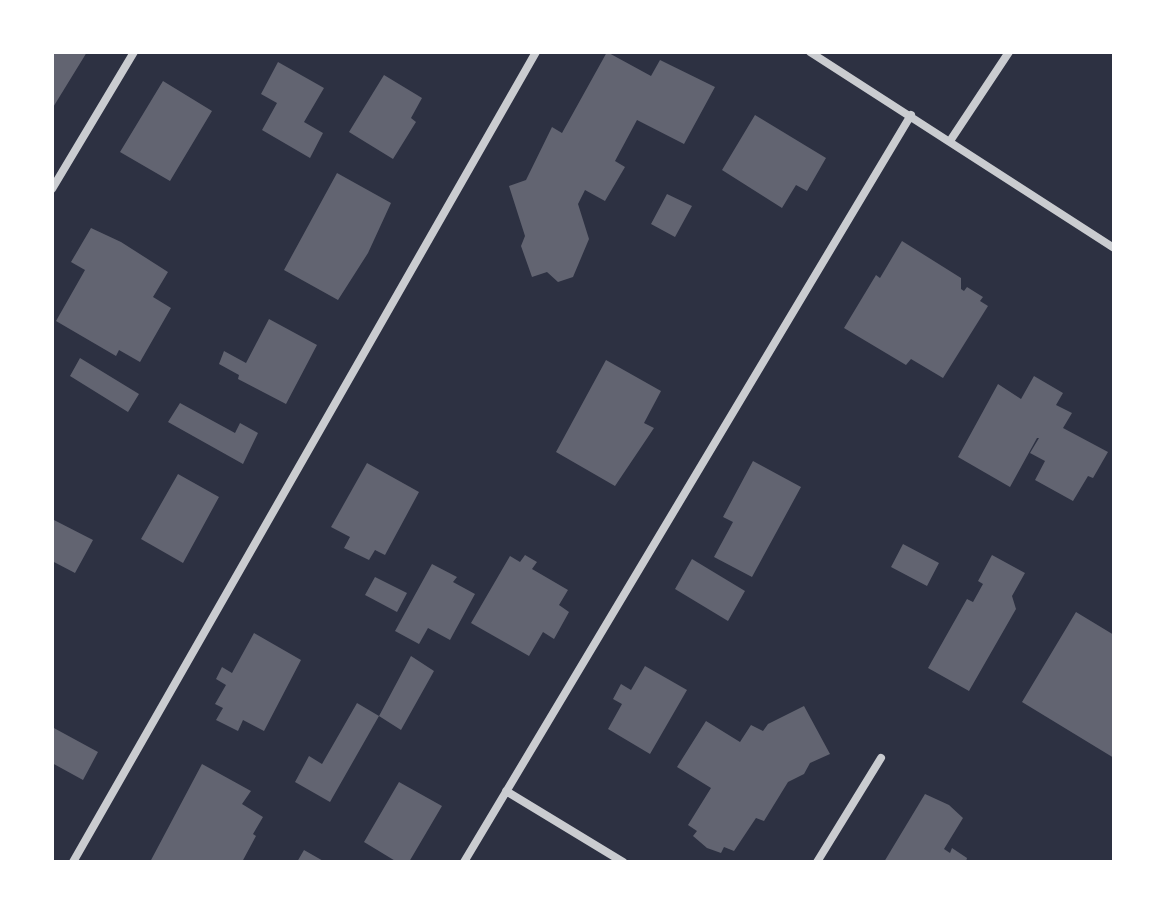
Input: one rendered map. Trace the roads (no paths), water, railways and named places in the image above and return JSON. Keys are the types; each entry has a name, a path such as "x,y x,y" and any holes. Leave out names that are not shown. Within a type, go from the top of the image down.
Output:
{"street":[{"path":"52,189 134,52"},
{"path":"73,862 536,52"},
{"path":"810,52 1114,248"},
{"path":"950,141 1009,52"},
{"path":"464,862 911,115"},
{"path":"817,862 881,758"},
{"path":"506,791 623,862"}]}
